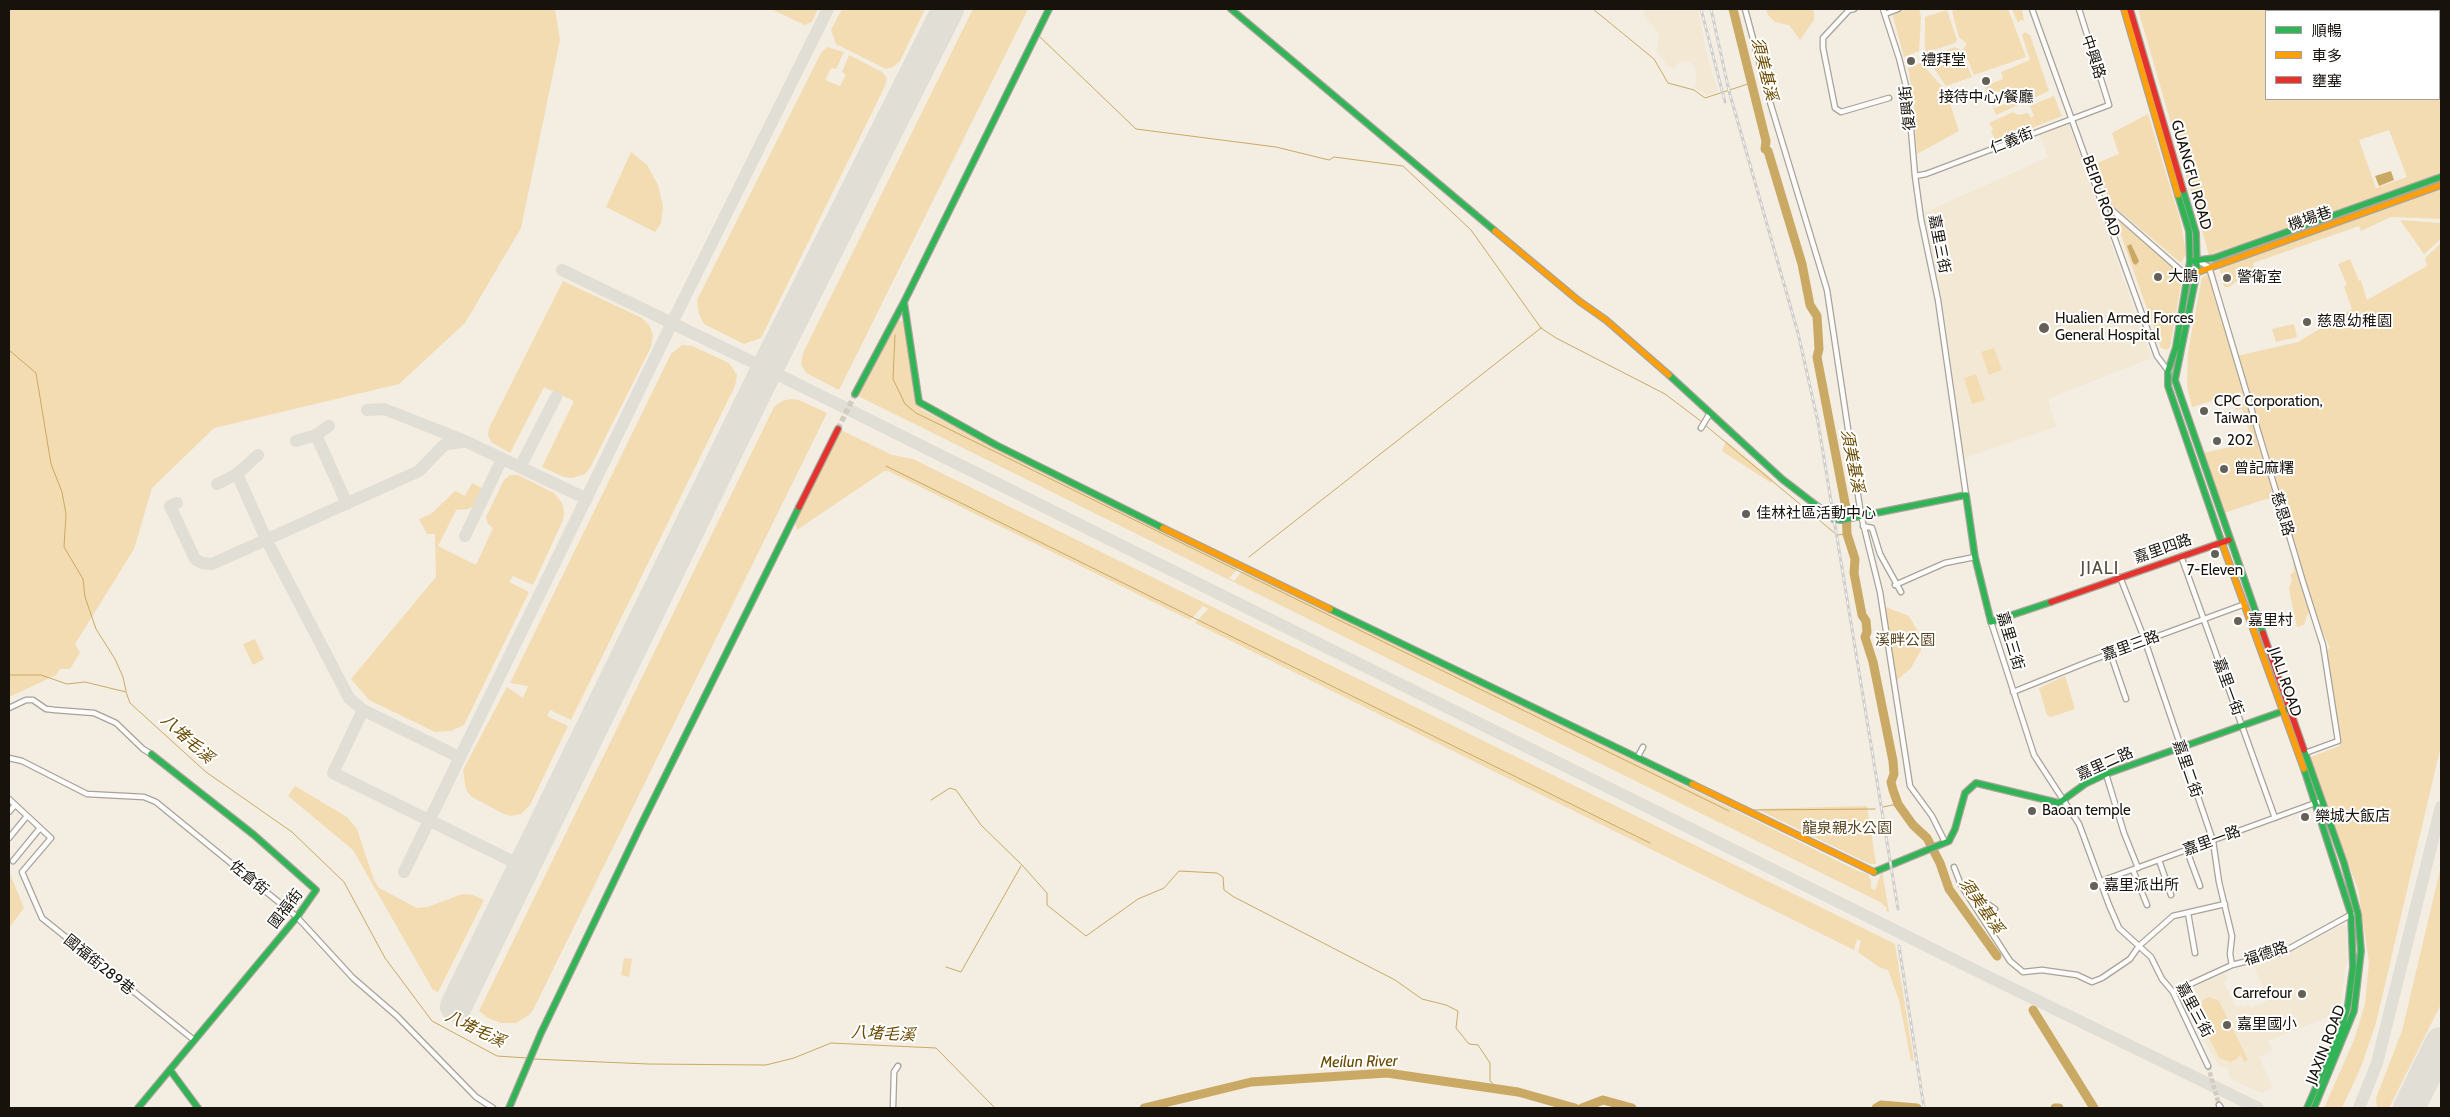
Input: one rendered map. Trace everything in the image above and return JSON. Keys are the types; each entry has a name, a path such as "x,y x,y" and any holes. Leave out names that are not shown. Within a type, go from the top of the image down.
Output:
{"street":[{"path":"855,394 904,302 1049,9"},
{"path":"1230,9 1579,301 1606,320 1695,397 1782,479 1831,517 1841,520 1966,495"},
{"path":"904,302 919,402 996,445 1242,567 1874,872 1942,843 1932,816 1910,786 1880,592 1861,515 1826,290 1770,102 1746,9"},
{"path":"1854,9 1849,10 1823,38 1823,48 1836,108 1841,112 1889,98"},
{"path":"1884,11 1898,9"},
{"name":"BEIPU ROAD","path":"2032,9 2157,356 2175,380"},
{"name":"中興路","path":"2078,9 2109,105"},
{"name":"GUANGFU ROAD","path":"2124,9 2189,231 2190,260 2176,347 2168,371"},
{"name":"GUANGFU ROAD","path":"2130,9 2196,233 2197,272 2175,380"},
{"name":"復興街","path":"1884,11 1905,81 1915,176"},
{"name":"仁義街","path":"1915,176 1926,174 2072,117 2109,105"},
{"name":"嘉里三街","path":"1915,176 1921,219 1938,300 1975,557 1991,622 2034,756 2065,800 2079,824 2119,928 2151,957 2162,979 2173,992 2208,1066"},
{"name":"機場巷","path":"2190,260 2198,261 2238,249 2441,177"},
{"name":"機場巷","path":"2187,276 2441,185"},
{"path":"2103,203 2187,276"},
{"path":"2238,249 2240,256"},
{"path":"2198,261 2209,267"},
{"name":"慈恩路","path":"2209,267 2302,582 2323,644 2338,741 2305,753"},
{"name":"JIALI ROAD","path":"2168,371 2171,397 2226,541"},
{"name":"JIALI ROAD","path":"2175,380 2282,712 2354,914 2353,967 2348,1006"},
{"path":"1701,428 1710,413"},
{"path":"509,1108 523,1071 639,829 838,428"},
{"path":"1864,526 1872,528 1880,554 1895,585 1901,592"},
{"name":"嘉里四路","path":"1991,622 2226,541"},
{"name":"嘉里一街","path":"2180,556 2275,818"},
{"path":"1895,585 1945,563 1975,557"},
{"name":"嘉里二街","path":"2120,577 2145,642 2213,841 2219,882 2232,936 2230,954 2232,965"},
{"name":"JIALI ROAD","path":"2247,603 2323,801 2350,883 2361,952 2358,990"},
{"name":"嘉里三路","path":"2013,692 2090,661 2111,655 2247,603"},
{"path":"2111,655 2126,699"},
{"path":"9,708 26,700 33,700 46,708 54,710 94,713 116,723 143,749 151,754"},
{"name":"嘉里二路","path":"1942,843 1949,841 1955,829 1964,793 1976,783 2055,803 2065,800 2085,784 2106,774 2289,709"},
{"path":"1637,758 1643,747"},
{"name":"國福街","path":"138,1108 297,917 316,890 254,835 151,754"},
{"name":"佐倉街","path":"9,758 22,761 87,794 144,797 156,802 297,917 352,978 396,1016 476,1098 493,1108"},
{"path":"2106,774 2147,906"},
{"path":"9,799 40,828 13,861"},
{"name":"嘉里一路","path":"2101,881 2323,801"},
{"path":"9,812 15,805"},
{"path":"9,838 27,816"},
{"name":"國福街289巷","path":"40,828 51,838 22,875 42,918 194,1040"},
{"path":"2187,851 2200,886"},
{"path":"2160,860 2172,895"},
{"path":"1954,867 1961,885 2010,961 2023,972 2042,970 2077,975 2092,982 2102,978 2130,959 2139,946 2173,916 2225,904"},
{"path":"1961,885 1995,909"},
{"path":"2188,913 2195,953"},
{"name":"福德路","path":"2173,992 2232,965 2283,952 2354,914"},
{"name":"JIAXIN ROAD","path":"2314,1108 2347,1031 2358,990"},
{"name":"JIAXIN ROAD","path":"2307,1108 2341,1030 2348,1006"},
{"path":"893,1108 894,1072 898,1066"},
{"path":"170,1070 198,1108"}],"shaded area":[{"path":"1647,9 1698,9 1707,56 1718,91 1708,95 1694,87 1696,85 1696,73 1689,61 1679,62 1674,69 1668,66 1657,51 1659,34 1643,14"},
{"name":"Hualien Armed Forces General Hospital","path":"2066,122 2069,124 2151,358 2048,399 2056,427 1964,458 1942,299 1924,213 2048,157 2039,133"},
{"path":"2391,171 2394,180 2379,186 2375,176"},
{"path":"2131,244 2139,261 2136,265 2133,263 2127,246"},
{"path":"2342,925 2346,927 2347,958 2341,1001 2335,1014 2268,1041 2272,1050 2259,1057 2273,1088 2261,1093 2229,1078 2228,1068 2220,1067 2177,995 2224,973 2227,980 2223,982 2236,1007 2240,1005 2242,1008 2249,1005 2252,1008 2268,1000 2253,964 2285,955"}],"green space":[{"path":"9,9 555,9 560,40 521,228 465,323 399,384 214,428 152,488 134,549 75,644 80,653 70,669 60,669 56,675 9,697"},
{"path":"771,9 818,9 812,22 805,25"},
{"path":"842,9 925,9 900,61 893,67 886,69 836,44 831,30"},
{"path":"973,9 1028,9 839,390 806,373 801,364 803,353"},
{"path":"1766,9 1814,9 1814,20 1800,40 1789,25 1775,22 1768,15"},
{"path":"1905,9 1919,9 1921,17 1919,51 1904,57 1892,13"},
{"path":"1958,9 2008,9 2026,57 1974,75 1963,49 1967,44 1959,37 1952,11"},
{"path":"2012,9 2022,9 2024,21 2021,20 2018,23"},
{"path":"2138,9 2441,9 2441,173 2209,255","holes":["2389,130 2407,177 2376,188 2359,140"]},
{"path":"1947,10 1957,40 1955,43 1925,53 1925,17"},
{"path":"2025,32 2030,35 2049,91 1996,115 1991,102 1995,108 2012,101 2008,89 1987,94 1985,86 2003,79 2001,72 2030,60 2022,35"},
{"path":"827,47 844,52 836,69 831,68 825,80 840,86 846,75 842,72 849,55 882,72 887,78 885,86 761,338 744,344 704,324 699,314 697,300 821,53"},
{"path":"1955,47 1961,50 1972,77 1946,86 1927,58"},
{"path":"1921,63 1946,91 1959,131 1917,154 1913,97 1908,68"},
{"path":"2054,96 2062,116 1996,142 1991,131 1993,129 1989,123 2013,112 2018,115 2028,113 2031,118 2034,116 2030,106"},
{"path":"2148,114 2181,223 2186,254 2181,263 2110,203 2095,164 2119,154 2112,133"},
{"path":"631,152 647,165 658,185 663,206 661,223 655,232 606,207"},
{"path":"2441,188 2441,219 2391,217 2361,231 2359,226 2253,263 2254,268 2229,287 2224,287 2223,282 2231,279 2229,272 2221,274 2219,267"},
{"path":"2400,220 2441,223 2441,239 2424,254"},
{"path":"2120,222 2172,267 2182,279 2168,350 2161,348 2117,224"},
{"path":"2441,243 2441,745 2376,1023 2361,1067 2342,1108 2324,1108 2354,1040 2365,1004 2369,962 2358,889 2308,758 2340,746 2322,651 2330,648 2313,611 2308,613 2304,625 2297,627 2289,589 2292,579 2290,575 2294,572 2293,560 2298,563 2278,498 2266,499 2221,514 2203,453 2253,442 2242,409 2236,410 2234,406 2244,403 2240,392 2192,407 2187,387 2188,352 2202,277 2214,271 2237,356 2298,342 2352,309 2344,287 2347,285 2338,264 2350,259 2359,281 2361,280 2367,300 2427,266 2425,258"},
{"path":"563,281 642,318 649,325 653,335 651,347 590,468 585,474 572,478 564,477 542,467 574,401 544,387 510,453 491,442 488,435 489,428"},
{"path":"896,320 903,321 918,404 922,410 1239,567 1229,578 1234,581 1244,569 1858,871 1868,874 1871,880 1871,888 1875,890 1882,871 1889,912 1886,911 1887,908 1880,902 858,396"},
{"path":"2294,324 2297,337 2276,342 2272,329"},
{"path":"682,345 692,346 729,363 737,375 735,386 571,720 550,710 547,716 568,726 530,805 521,814 511,816 502,813 472,797 466,790 463,770 507,687 523,698 528,686 510,683 671,354"},
{"path":"1994,348 2002,370 1989,375 1981,352"},
{"path":"1976,374 1985,400 1972,404 1964,378"},
{"path":"799,400 827,413 533,1010 529,1015 516,1023 501,1023 488,1018 479,1011 774,407 782,401"},
{"path":"841,430 892,455 913,459 1895,944 1914,1061 1911,1061 1899,1000 1888,970 1879,967 1858,952 1861,941 1857,939 1854,950 1195,623 1208,609 1203,606 1190,620 888,471 884,471 797,530 795,522"},
{"path":"1726,441 1773,480 1771,483 1722,451"},
{"path":"510,475 518,475 554,493 562,503 563,520 533,585 513,576 509,582 529,592 464,725 451,731 435,732 369,700 351,679 436,577 435,534 427,534 419,519 431,514 455,491 465,496 472,483 482,488 474,505 469,509 456,510 438,546 476,565 493,528 488,524 486,517 504,480"},
{"name":"溪畔公園","path":"1883,606 1909,616 1921,637 1921,650 1911,668 1895,682"},
{"path":"255,639 264,659 253,665 243,644"},
{"path":"2065,676 2075,709 2051,717 2047,715 2039,688"},
{"path":"295,786 347,817 357,829 374,880 379,888 417,908 428,907 462,894 473,895 484,900 438,992 433,990 353,850 288,796"},
{"name":"龍泉親水公園","path":"1867,806 1876,864 1870,864 1757,809"},
{"path":"2441,866 2441,1004 2389,1108 2377,1108 2376,1098 2402,1031"},
{"path":"9,871 24,908 9,928"},
{"path":"624,958 632,959 629,977 621,975"},
{"path":"2209,997 2219,1001 2248,1060 2244,1062 2240,1054 2237,1059 2231,1062 2219,1058 2197,1013 2203,1000"}],"waterway":[{"path":"1593,9 1654,59 1668,83 1694,90 1705,98 1751,83"},
{"name":"須美基溪","path":"1733,9 1766,141 1765,149 1768,151 1802,264 1810,305 1817,316 1819,349 1817,357 1846,508 1847,534 1855,559 1854,573 1862,615 1866,621 1867,632 1865,637 1873,662 1893,761 1894,774 1891,782 1893,790 1898,804 1913,825 1927,838 1940,863 1949,889 1997,956"},
{"path":"1039,36 1136,129 1276,147 1329,160 1334,157 1403,166 1471,230 1541,328 1556,338 1665,394 1702,422"},
{"path":"1249,557 1541,328"},
{"path":"895,335 893,379 905,404 916,413 1729,811"},
{"path":"9,350 36,373 51,464 62,492 66,514 64,547 83,579 85,597 96,629 115,659 123,677 126,691"},
{"path":"1705,425 1837,535 1847,534"},
{"path":"886,466 1650,843"},
{"name":"八堵毛溪","path":"9,675 41,675 67,684 85,682 126,692 130,703 206,772 292,832 344,882 385,958 432,1021 497,1056 527,1058"},
{"path":"931,800 950,788 956,790 981,825 1022,865 1047,893 1047,905 1086,936 1138,899 1164,888 1179,871 1217,873 1223,877 1224,890 1234,897 1395,980 1422,999 1446,1005 1458,1011 1456,1028 1469,1044 1478,1045 1490,1063 1490,1081 1499,1089"},
{"path":"1883,807 1898,804"},
{"path":"1753,810 1875,809"},
{"path":"946,967 961,972 1021,866"},
{"name":"須美基溪","path":"2033,1010 2094,1108"},
{"name":"八堵毛溪","path":"533,1059 648,1064 766,1065 794,1058 831,1043 936,1048 995,1108"},
{"name":"Meilun River","path":"1144,1108 1251,1082 1387,1073 1518,1092 1575,1108"},
{"name":"Meilun River","path":"1582,1108 1603,1100 1632,1108"},
{"name":"Meilun River","path":"1876,1108 1881,1105 1917,1108"}],"taxiway":[{"path":"404,872 672,323 828,9"},
{"path":"562,270 767,369 1989,977 2258,1108"},
{"path":"520,467 556,397"},
{"path":"367,410 384,409 463,440"},
{"path":"296,441 316,435 329,426"},
{"path":"316,435 347,504"},
{"path":"177,503 170,506 195,559 202,563 212,564 419,471 444,445 465,441 587,499"},
{"path":"217,484 237,474 258,455"},
{"path":"465,536 502,459"},
{"path":"237,474 267,541 349,698 363,710 459,757"},
{"path":"363,710 333,773 524,867"},
{"path":"2359,1108 2377,1063 2441,807"}],"runway":[{"path":"456,1006 767,369 948,9"},
{"path":"2409,1108 2441,1043"}],"tunnel":[{"path":"838,429 855,394"},
{"path":"2208,1066 2219,1105"}],"railway":[{"path":"1701,9 1725,102"},
{"path":"1711,9 1729,91 1798,333 1818,422 1898,909"},
{"path":"1899,946 1924,1108"}],"traffic: fast":[{"path":"855,394 904,302 1049,9"},
{"path":"1231,9 1495,231"},
{"path":"2193,261 2214,258 2441,177"},
{"path":"2183,190 2196,233 2197,271 2175,380 2263,633"},
{"path":"2178,195 2189,231 2190,261 2176,347 2168,371 2168,386 2223,546"},
{"path":"904,302 919,402 996,445 1163,528"},
{"path":"1669,375 1782,479 1834,519 1841,520 1966,495 1975,557 1991,622 2051,602"},
{"path":"509,1108 541,1033 639,829 799,507"},
{"path":"1330,609 1692,784"},
{"path":"1874,872 1949,841 1955,829 1965,793 1976,783 2059,803 2085,784 2106,774 2289,709"},
{"path":"2304,750 2344,863 2358,914 2361,951 2354,1011 2314,1108"},
{"path":"138,1108 297,917 316,890 254,835 151,754"},
{"path":"2304,769 2351,914 2353,967 2348,1005 2341,1030 2307,1108"},
{"path":"170,1070 198,1108"}],"traffic: slow":[{"path":"2124,9 2178,195"},
{"path":"2187,276 2441,185"},
{"path":"1495,231 1579,301 1606,320 1669,375"},
{"path":"1163,528 1330,609"},
{"path":"2223,546 2304,769"},
{"path":"1692,784 1874,872"}],"traffic: jam":[{"path":"2130,9 2183,190"},
{"path":"799,507 838,429"},
{"path":"2051,602 2229,540"},
{"path":"2263,633 2304,750"}],"place":[{"name":"禮拜堂","path":"1911,61"},
{"name":"接待中心/餐廳","path":"1986,81"},
{"name":"大鵬","path":"2158,277"},
{"name":"警衛室","path":"2227,278"},
{"name":"慈恩幼稚園","path":"2307,322"},
{"name":"Hualien Armed Forces General Hospital","path":"2044,328"},
{"name":"CPC Corporation, Taiwan","path":"2204,411"},
{"name":"202","path":"2217,441"},
{"name":"曾記麻糬","path":"2224,469"},
{"name":"佳林社區活動中心","path":"1746,514"},
{"name":"7-Eleven","path":"2215,554"},
{"name":"嘉里村","path":"2238,621"},
{"name":"Baoan temple","path":"2032,811"},
{"name":"樂城大飯店","path":"2305,817"},
{"name":"嘉里派出所","path":"2094,886"},
{"name":"Carrefour","path":"2302,994"},
{"name":"嘉里國小","path":"2227,1025"}],"district":[{"name":"JIALI","path":"2100,569"}]}
